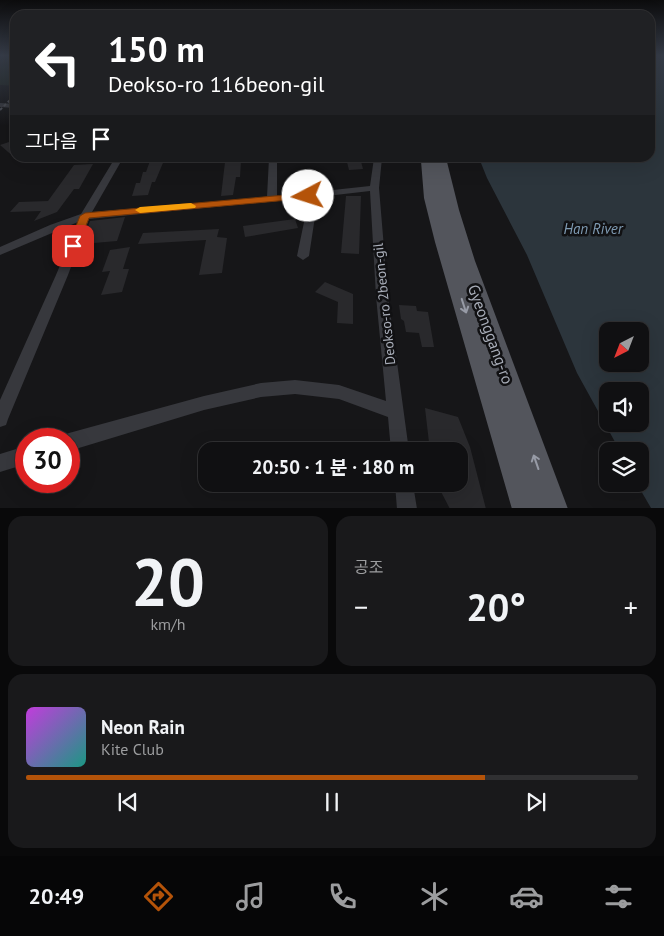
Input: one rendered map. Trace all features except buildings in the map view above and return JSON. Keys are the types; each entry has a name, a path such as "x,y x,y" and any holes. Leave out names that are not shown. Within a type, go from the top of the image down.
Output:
{"main road":[{"name":"Gyeonggang-ro","path":"428,162 432,198 444,242 528,508"},
{"name":"Gyeonggang-ro","path":"440,162 466,266 552,508"}],"street":[{"path":"0,419 62,275 85,216 117,162"},
{"path":"272,199 273,162"},
{"name":"Deokso-ro 2beon-gil","path":"377,162 374,188 382,296 399,442"},
{"path":"0,251 54,227 85,216 374,188"},
{"path":"303,256 314,195"},
{"path":"80,439 204,403 261,390 295,387 339,392 396,412"},
{"path":"0,463 15,458"},
{"path":"405,492 407,508"}],"shaded area":[{"path":"0,79 10,79 10,86 0,85"}],"water":[{"name":"Han River","path":"655,79 664,79 664,508 651,508 642,492 649,492 649,442 615,442 610,432 649,432 649,382 599,382 599,413 577,373 527,255 481,162 655,162"}],"railway":[{"path":"0,110 10,100"}],"slow traffic":[{"path":"140,210 191,206"}],"route":[{"path":"73,246 85,216 98,213 308,196"}]}
